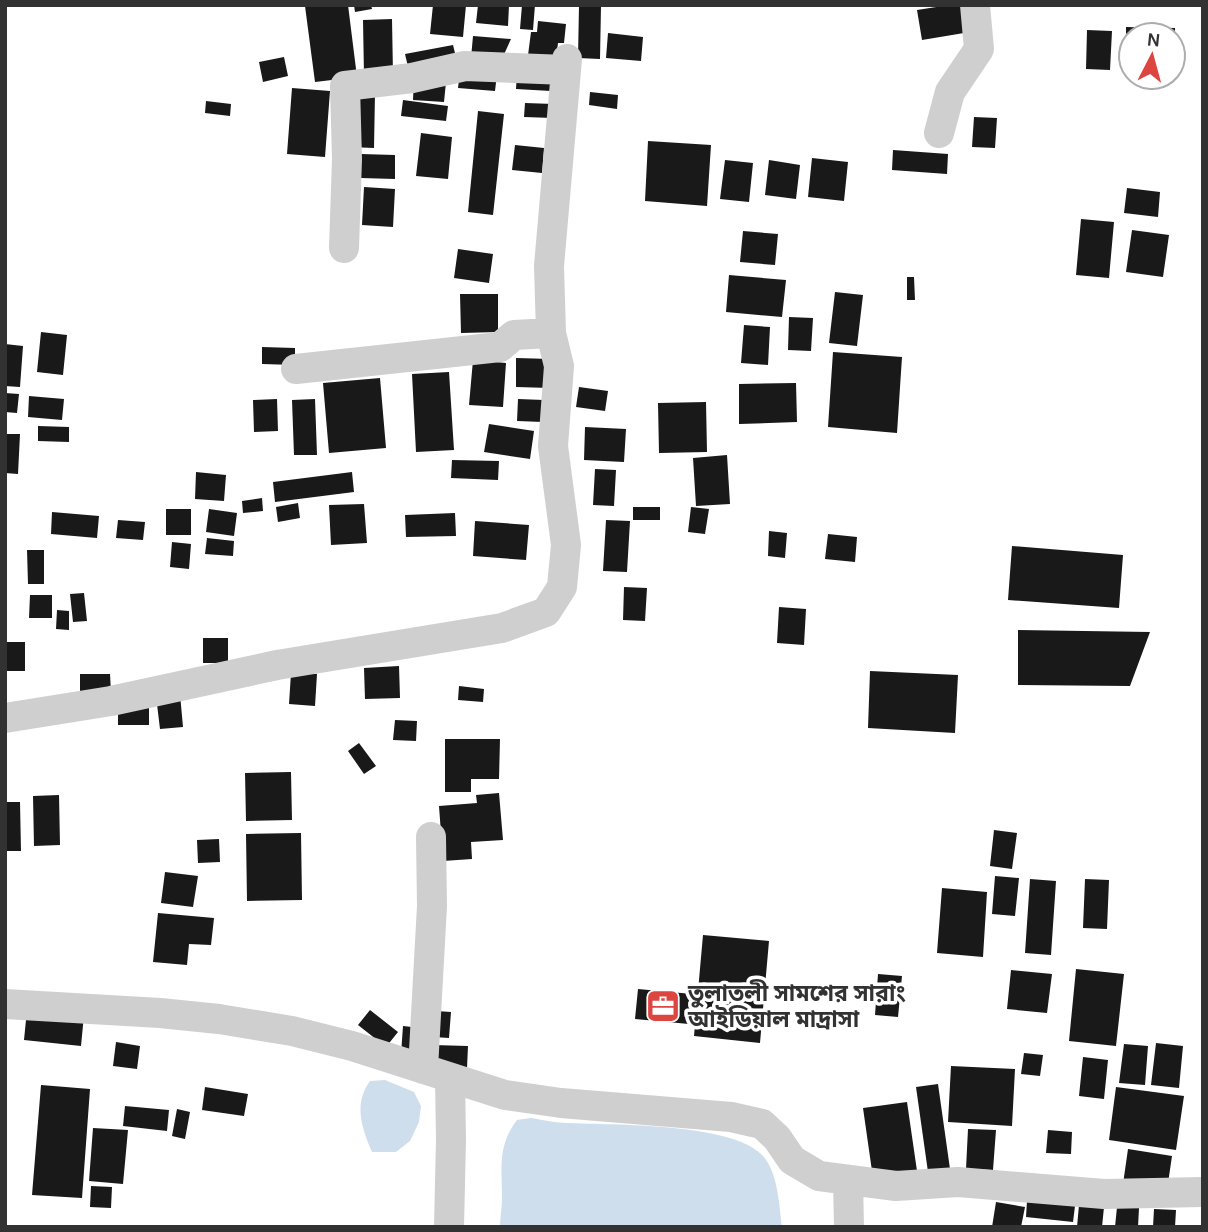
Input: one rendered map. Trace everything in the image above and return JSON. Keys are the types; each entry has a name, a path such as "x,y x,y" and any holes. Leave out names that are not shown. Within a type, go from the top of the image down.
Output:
{"street":[{"path":"939,133 950,92 979,49 975,5"},
{"path":"5,718 111,701 277,664 502,628 546,612 562,587 566,545 553,446 559,366 551,333 549,266 566,65 465,66 412,78 345,86 347,159 344,248"},
{"path":"296,369 500,347 514,335 551,333"},
{"path":"432,837 436,1074 451,1139 449,1227"},
{"path":"5,1004 107,1009 219,1019 292,1031 352,1046 516,1097 731,1117 762,1124 777,1138 792,1160 819,1176 848,1181 896,1186 958,1182 1104,1194 1203,1192"},
{"path":"848,1181 849,1227"}],"water":[{"path":"385,1080 414,1092 421,1106 419,1122 410,1141 396,1152 372,1152 362,1125 362,1099 370,1081"},
{"path":"531,1118 563,1123 699,1131 747,1145 762,1155 771,1170 777,1189 782,1227 500,1227 503,1149 517,1120"}],"building":[{"path":"348,5 357,77 315,82 305,6"},
{"path":"354,5 371,5 372,9 355,12"},
{"path":"433,5 466,5 463,37 430,34"},
{"path":"478,5 509,5 508,26 476,23"},
{"path":"522,5 535,5 533,30 520,29"},
{"path":"579,5 601,6 600,59 578,58"},
{"path":"966,5 970,32 922,40 917,10"},
{"path":"392,19 393,75 364,76 363,20"},
{"path":"538,21 566,24 564,43 558,43 555,66 527,63 531,32 537,32"},
{"path":"1087,30 1112,31 1110,70 1086,69"},
{"path":"608,33 643,37 641,61 606,58"},
{"path":"473,36 511,39 501,61 471,58"},
{"path":"453,45 457,61 409,71 405,54"},
{"path":"284,57 288,76 263,82 259,62"},
{"path":"460,71 497,74 495,91 458,88"},
{"path":"517,72 551,73 551,91 516,89"},
{"path":"414,79 446,82 444,102 413,100"},
{"path":"292,88 330,91 325,157 287,154"},
{"path":"590,92 618,95 617,109 589,105"},
{"path":"352,93 375,93 374,148 350,147"},
{"path":"403,100 448,106 446,121 401,116"},
{"path":"206,101 231,104 230,116 205,113"},
{"path":"525,103 554,104 553,118 524,117"},
{"path":"478,111 504,114 493,215 468,212"},
{"path":"974,117 997,118 995,148 972,147"},
{"path":"421,133 452,137 448,179 416,176"},
{"path":"648,141 711,145 707,206 645,201"},
{"path":"515,145 544,148 542,173 512,170"},
{"path":"893,150 948,154 947,174 892,170"},
{"path":"361,154 395,155 395,179 361,178"},
{"path":"812,158 848,162 844,201 808,197"},
{"path":"725,160 753,163 749,202 720,199"},
{"path":"769,160 800,165 796,199 765,195"},
{"path":"364,187 395,189 393,227 362,225"},
{"path":"1127,188 1160,192 1158,217 1124,213"},
{"path":"1081,219 1114,222 1109,278 1076,275"},
{"path":"1132,230 1169,235 1163,277 1126,272"},
{"path":"743,231 778,234 775,265 740,262"},
{"path":"458,249 493,254 489,283 454,278"},
{"path":"729,275 786,280 782,317 726,312"},
{"path":"907,277 914,277 915,300 907,300"},
{"path":"835,292 863,295 857,346 829,343"},
{"path":"460,294 498,294 498,332 461,333"},
{"path":"789,317 813,318 811,351 788,350"},
{"path":"744,325 770,327 768,365 741,363"},
{"path":"41,332 67,335 63,375 37,372"},
{"path":"5,344 23,346 20,387 5,386"},
{"path":"262,347 295,348 295,365 262,364"},
{"path":"833,352 902,357 897,433 828,427"},
{"path":"516,358 551,359 550,388 516,387"},
{"path":"473,360 506,363 503,407 469,405"},
{"path":"449,372 454,450 416,452 412,374"},
{"path":"380,378 386,448 329,453 323,383"},
{"path":"796,383 797,422 739,424 739,384"},
{"path":"579,387 608,391 605,411 576,407"},
{"path":"5,393 19,394 17,413 5,412"},
{"path":"29,396 64,399 62,420 28,417"},
{"path":"277,399 278,431 254,432 253,400"},
{"path":"315,399 317,455 294,455 292,400"},
{"path":"518,399 544,400 543,422 517,421"},
{"path":"706,402 707,452 659,453 658,403"},
{"path":"489,424 534,431 530,459 484,452"},
{"path":"38,426 69,427 69,442 38,441"},
{"path":"585,427 626,429 624,462 584,460"},
{"path":"5,434 20,434 18,474 5,473"},
{"path":"727,455 730,504 696,506 693,458"},
{"path":"452,460 499,461 498,480 451,478"},
{"path":"595,469 616,470 614,506 593,505"},
{"path":"196,472 226,475 224,501 195,499"},
{"path":"352,472 354,492 275,502 273,482"},
{"path":"262,498 263,511 243,513 242,501"},
{"path":"298,503 300,518 278,522 276,507"},
{"path":"364,504 367,543 331,545 329,505"},
{"path":"633,507 660,507 660,520 633,520"},
{"path":"691,507 709,509 705,534 688,532"},
{"path":"166,509 191,509 191,535 166,535"},
{"path":"209,509 237,513 234,536 206,532"},
{"path":"52,512 99,516 97,538 51,534"},
{"path":"455,513 456,536 406,537 405,515"},
{"path":"118,520 145,522 143,540 116,538"},
{"path":"606,520 630,521 627,572 603,571"},
{"path":"475,521 529,525 526,560 473,556"},
{"path":"769,531 787,533 785,558 768,556"},
{"path":"828,534 857,537 855,562 825,559"},
{"path":"207,538 234,541 233,556 205,554"},
{"path":"172,542 191,544 189,569 170,567"},
{"path":"1012,546 1123,555 1119,608 1008,600"},
{"path":"27,550 44,550 44,584 28,584"},
{"path":"624,587 647,588 645,621 623,620"},
{"path":"84,593 87,621 73,622 70,594"},
{"path":"30,595 52,595 52,618 29,618"},
{"path":"779,607 806,609 804,645 777,643"},
{"path":"57,610 69,611 69,630 56,629"},
{"path":"1018,630 1150,632 1130,686 1018,685"},
{"path":"203,638 228,638 228,663 203,663"},
{"path":"5,642 25,642 25,671 6,671"},
{"path":"399,666 400,698 365,699 364,668"},
{"path":"870,671 958,675 955,733 868,728"},
{"path":"291,673 317,674 315,706 289,704"},
{"path":"80,674 110,674 111,692 80,692"},
{"path":"459,686 484,689 483,702 458,700"},
{"path":"180,694 183,727 160,729 156,696"},
{"path":"118,707 149,707 149,725 118,725"},
{"path":"395,720 417,721 416,741 393,740"},
{"path":"445,739 500,739 499,779 471,779 471,792 445,792"},
{"path":"359,743 376,766 364,774 348,751"},
{"path":"291,772 292,820 246,821 245,773"},
{"path":"499,793 503,840 471,842 472,859 443,861 439,806 477,803 476,795"},
{"path":"59,795 60,845 34,846 33,796"},
{"path":"5,802 20,802 21,851 5,851"},
{"path":"994,830 1017,833 1012,869 990,866"},
{"path":"301,833 302,900 247,901 246,834"},
{"path":"219,839 220,862 198,863 197,840"},
{"path":"165,872 198,876 193,907 161,903"},
{"path":"995,876 1019,878 1015,916 992,914"},
{"path":"1030,879 1056,881 1051,955 1025,953"},
{"path":"1085,879 1109,880 1107,929 1083,928"},
{"path":"942,888 987,892 983,957 937,953"},
{"path":"158,913 214,918 211,945 189,944 187,965 153,962"},
{"path":"703,935 769,941 760,1043 694,1036"},
{"path":"1076,969 1124,974 1116,1046 1069,1041"},
{"path":"1011,970 1052,974 1047,1013 1007,1009"},
{"path":"878,974 902,976 898,1017 875,1015"},
{"name":"তুলাতলী সামশের সারাং আইডিয়াল মাদ্রাসা","path":"638,989 692,994 689,1024 635,1019"},
{"path":"27,1010 84,1015 81,1046 24,1040"},
{"path":"370,1010 398,1032 386,1047 358,1025"},
{"path":"436,1011 451,1012 449,1038 434,1037"},
{"path":"403,1026 421,1028 419,1055 401,1054"},
{"path":"116,1042 140,1046 137,1069 113,1066"},
{"path":"1156,1043 1183,1046 1179,1088 1151,1085"},
{"path":"1124,1044 1148,1046 1145,1085 1119,1083"},
{"path":"433,1045 468,1046 467,1068 432,1067"},
{"path":"1024,1053 1043,1055 1040,1076 1021,1074"},
{"path":"1083,1057 1108,1060 1104,1099 1079,1096"},
{"path":"951,1066 1015,1069 1012,1126 948,1122"},
{"path":"938,1084 950,1169 928,1172 916,1087"},
{"path":"41,1085 90,1089 82,1198 32,1195"},
{"path":"205,1087 248,1094 244,1116 202,1110"},
{"path":"1116,1087 1184,1096 1176,1150 1109,1140"},
{"path":"907,1102 917,1171 873,1178 863,1108"},
{"path":"125,1106 169,1110 167,1131 123,1126"},
{"path":"177,1109 190,1112 185,1139 172,1136"},
{"path":"93,1128 128,1130 123,1184 89,1181"},
{"path":"968,1129 996,1130 993,1170 966,1169"},
{"path":"1048,1130 1072,1132 1071,1154 1046,1153"},
{"path":"1128,1149 1172,1156 1167,1190 1123,1184"},
{"path":"91,1186 112,1187 111,1208 90,1207"},
{"path":"1027,1201 1075,1206 1073,1222 1026,1217"},
{"path":"996,1202 1025,1207 1021,1227 992,1227"},
{"path":"1079,1205 1104,1207 1102,1227 1077,1227"},
{"path":"1117,1207 1139,1208 1138,1227 1115,1227"},
{"path":"1154,1209 1176,1210 1175,1227 1153,1227"}],"place":[{"name":"তুলাতলী সামশের সারাং আইডিয়াল মাদ্রাসা","path":"663,1006"}]}
